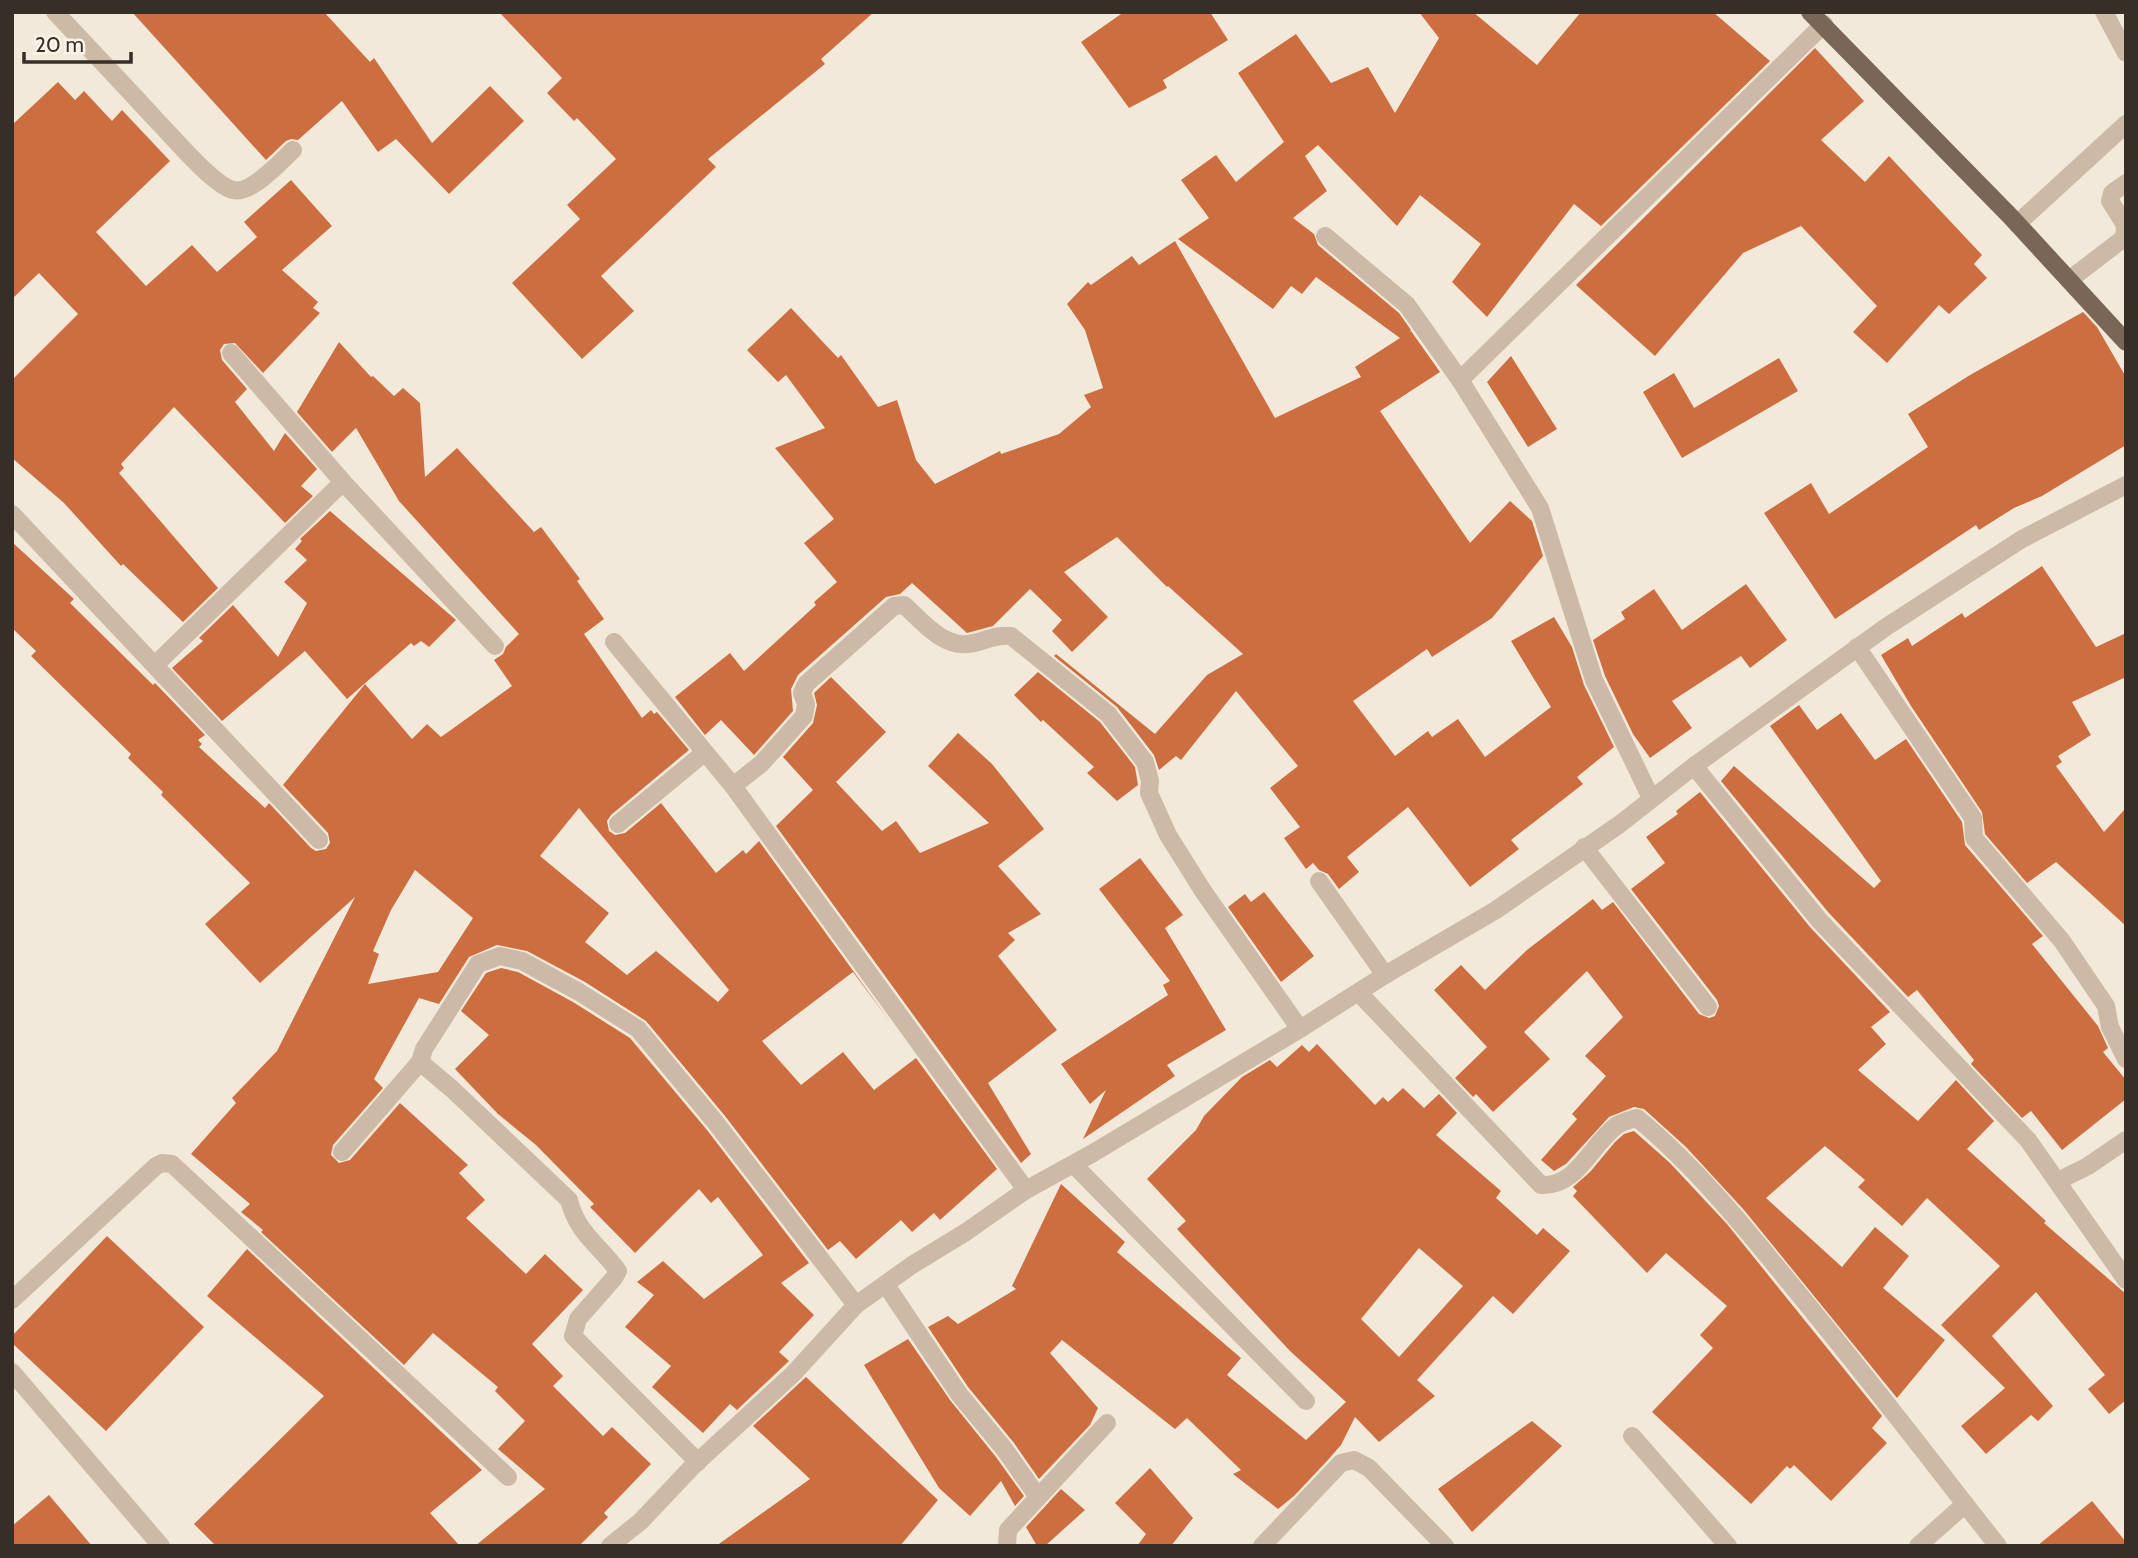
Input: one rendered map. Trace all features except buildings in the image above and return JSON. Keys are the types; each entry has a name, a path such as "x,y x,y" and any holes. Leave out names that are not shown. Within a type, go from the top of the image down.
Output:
{"main road":[{"path":"1817,18 2017,224 2126,342"}],"street":[{"path":"55,12 181,146 222,185 235,191 247,189 268,174 293,149"},
{"path":"2105,12 2126,53"},
{"path":"1460,380 1817,18"},
{"path":"2017,224 2126,124"},
{"path":"2068,280 2124,238 2125,225 2110,201 2112,193 2126,183"},
{"path":"1325,236 1407,305 1460,380 1540,508 1594,680 1651,798"},
{"path":"231,353 343,482 495,646"},
{"path":"156,664 343,482"},
{"path":"610,1546 640,1521 698,1462 793,1374 856,1305 912,1265 966,1232 1026,1190 1496,910 1620,824 1694,765 1857,648 2022,539 2126,485"},
{"path":"12,514 319,839"},
{"path":"733,786 761,764 804,716 806,704 802,693 806,684 894,606 904,605 942,639 966,645 997,635 1011,636 1108,714 1145,762 1150,781 1149,793 1168,835 1203,891 1300,1029"},
{"path":"614,642 733,786 1026,1190"},
{"path":"1857,648 1973,818 1974,838 2062,941 2106,1006 2110,1027 2126,1059"},
{"path":"618,824 704,753"},
{"path":"1694,765 1819,920 2028,1140 2126,1280"},
{"path":"1584,847 1709,1007"},
{"path":"1320,881 1385,975"},
{"path":"342,1152 420,1062 424,1049 478,964 500,956 522,961 638,1029 716,1123 856,1305"},
{"path":"1359,993 1541,1185 1554,1186 1566,1180 1617,1125 1637,1118 1654,1132 1733,1213 1871,1381 1998,1546"},
{"path":"420,1062 452,1088 569,1200 573,1217 583,1232 618,1271 578,1319 573,1336 698,1462"},
{"path":"2057,1181 2088,1166 2126,1140"},
{"path":"12,1300 156,1166 162,1163 172,1164 508,1477"},
{"path":"1073,1164 1306,1401"},
{"path":"886,1285 959,1394 1005,1450 1038,1497"},
{"path":"12,1372 161,1546"},
{"path":"1007,1546 1009,1530 1107,1423"},
{"path":"1632,1436 1728,1546"},
{"path":"1262,1546 1341,1463 1354,1460 1369,1468 1445,1546"},
{"path":"1918,1546 1965,1504"}]}
